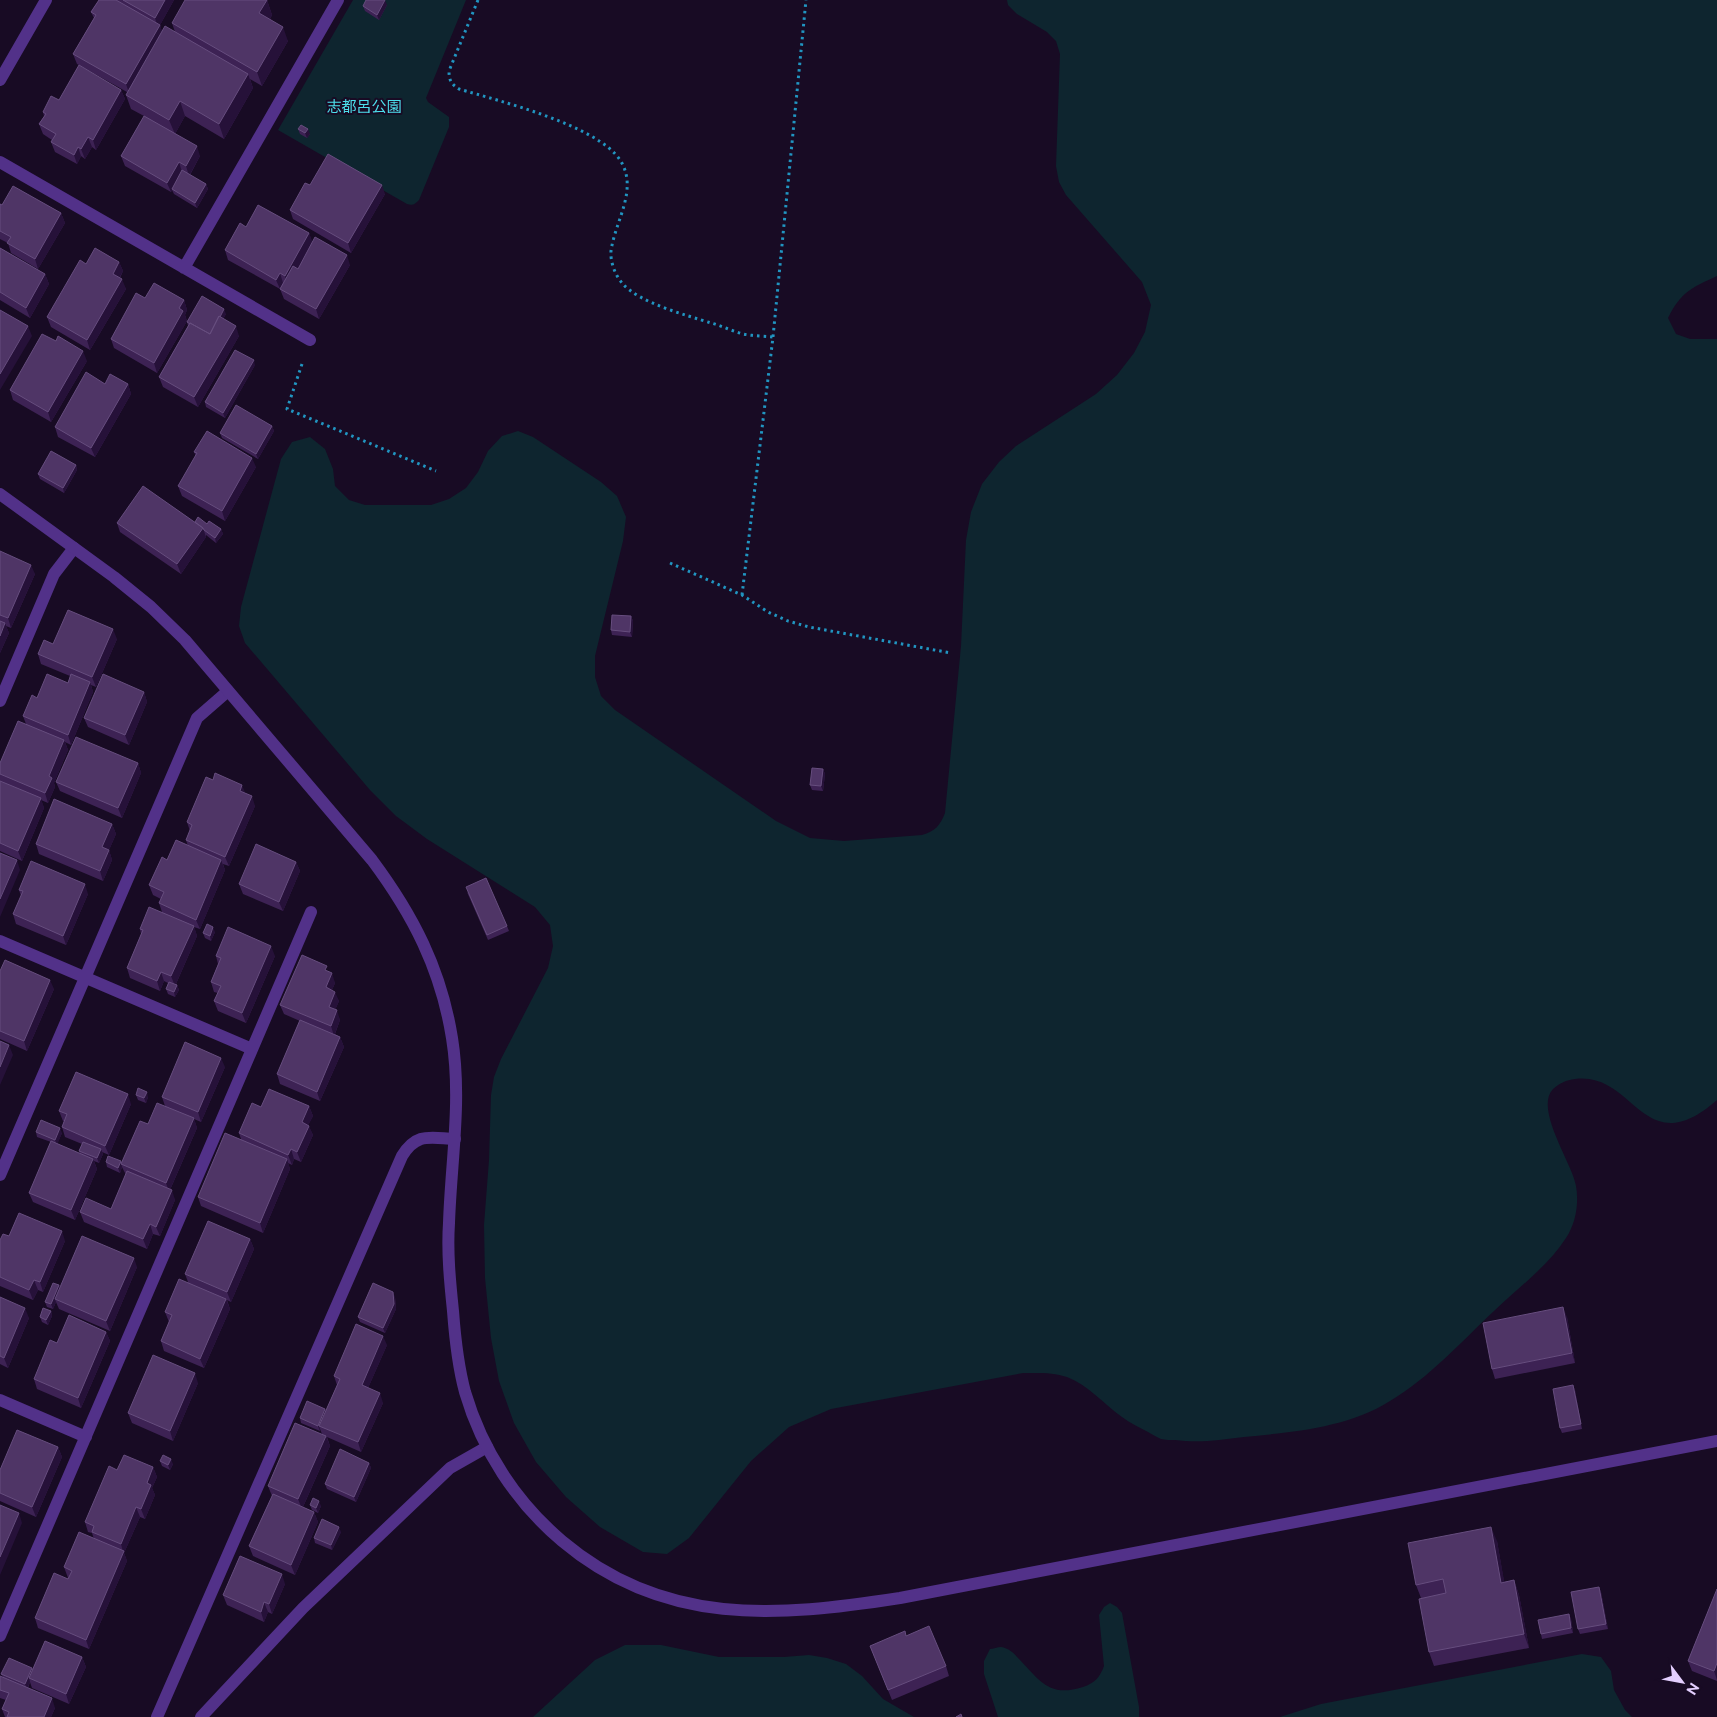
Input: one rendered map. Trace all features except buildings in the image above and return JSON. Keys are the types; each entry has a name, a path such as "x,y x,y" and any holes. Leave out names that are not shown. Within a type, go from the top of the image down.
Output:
{"street":[{"path":"0,80 46,0"},
{"path":"184,268 338,0"},
{"path":"0,162 310,340"},
{"path":"0,494 151,607 185,640 372,860 396,892 416,926 432,962 444,1000 452,1038 456,1078 455,1140 448,1224 450,1280 455,1334 465,1391 482,1438 507,1482 540,1522 580,1556 624,1582 673,1601 715,1609 783,1611 842,1607 900,1598 1717,1441"},
{"path":"0,701 54,574 74,548"},
{"path":"0,1175 197,718 228,691"},
{"path":"0,1636 311,912"},
{"path":"0,941 252,1049"},
{"path":"157,1717 402,1156 410,1144 422,1138 455,1140"},
{"path":"0,1400 86,1437"},
{"path":"202,1717 303,1608 450,1468 487,1447"}],"path":[{"path":"478,0 449,70 449,78 453,85 459,89 560,122 601,142 612,150 620,160 626,173 625,201 611,252 614,269 622,283 641,296 674,311 742,333 774,338"},
{"path":"742,595 774,338 806,0"},
{"path":"303,360 287,409 436,471"},
{"path":"670,563 742,595 768,612 788,621 809,627 951,653"}],"green space":[{"name":"志都呂公園","path":"353,0 466,0 426,98 428,102 449,117 449,127 419,200 412,205 407,204 278,130"},
{"path":"1007,0 1717,0 1717,276 1682,296 1668,318 1676,334 1690,339 1717,339 1717,1100 1692,1117 1672,1123 1655,1120 1612,1088 1595,1080 1572,1079 1563,1082 1553,1089 1548,1098 1551,1122 1573,1176 1577,1192 1576,1213 1566,1238 1542,1267 1444,1359 1418,1382 1373,1410 1338,1423 1300,1431 1210,1441 1164,1440 1125,1419 1075,1380 1056,1374 1045,1373 1023,1373 831,1409 789,1427 751,1461 689,1538 667,1554 643,1552 600,1527 566,1497 536,1462 514,1423 499,1381 491,1338 485,1278 484,1225 491,1095 494,1077 501,1059 548,968 553,946 550,925 535,907 427,839 396,816 370,790 245,643 239,626 241,607 281,459 292,442 310,437 325,449 333,469 335,486 349,500 365,505 431,505 449,499 466,488 478,472 488,451 502,436 518,431 533,437 601,482 617,496 626,517 623,541 595,656 595,677 601,696 615,710 776,821 810,838 844,841 922,835 934,830 945,813 961,646 966,540 971,512 982,484 999,462 1016,446 1096,394 1117,375 1134,353 1145,332 1151,305 1142,282 1066,195 1059,182 1056,166 1060,54 1056,41 1047,32 1017,14 1008,5"},
{"path":"1110,1603 1122,1613 1139,1707 1139,1717 998,1717 984,1674 984,1661 990,1649 1001,1647 1015,1654 1039,1680 1053,1688 1071,1690 1091,1684 1101,1673 1104,1666 1099,1615 1104,1607"},
{"path":"625,1645 661,1645 719,1657 809,1655 827,1658 846,1664 862,1676 883,1699 914,1717 533,1717 595,1660"},
{"path":"1582,1654 1601,1657 1611,1671 1614,1690 1625,1710 1632,1717 1280,1717 1321,1704"}]}
